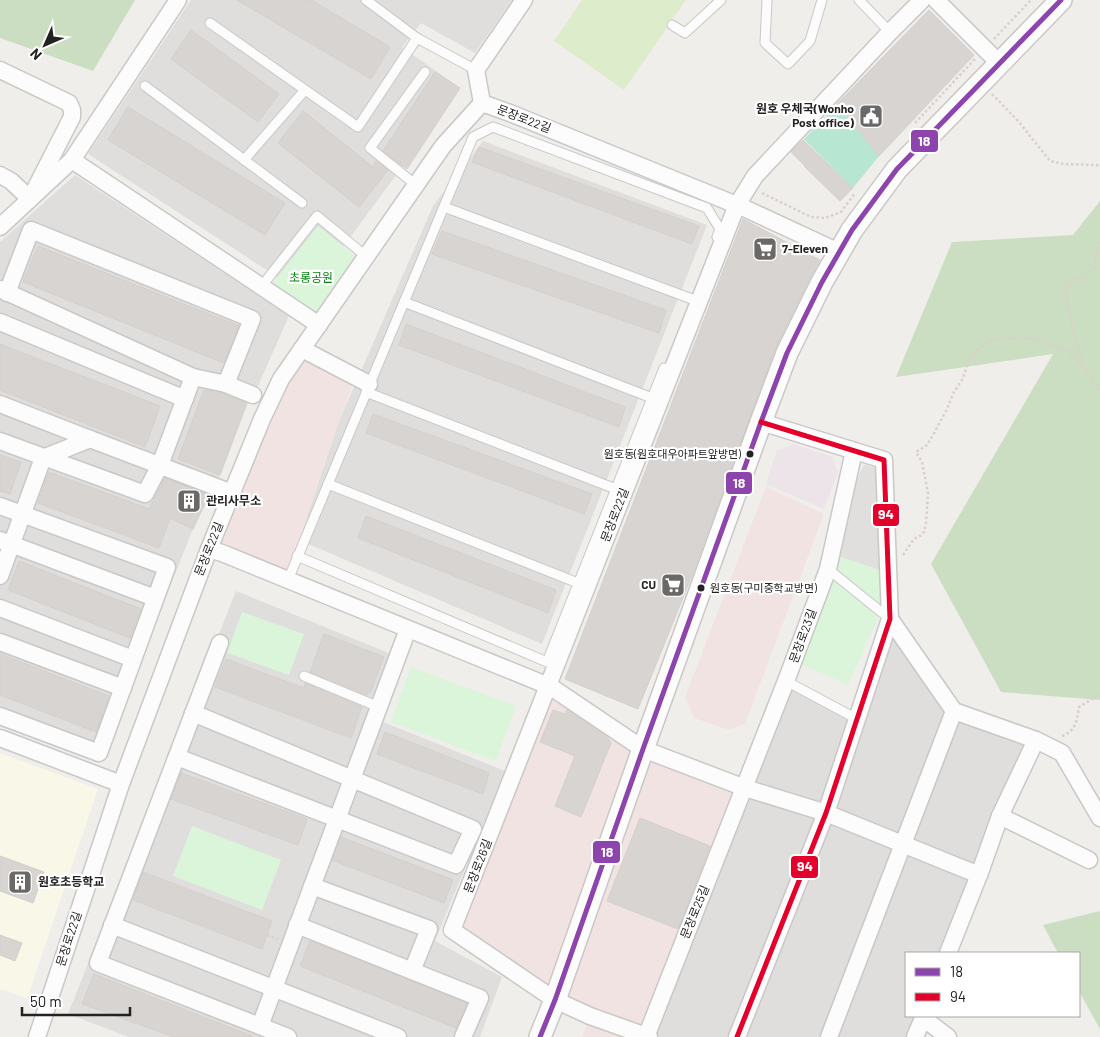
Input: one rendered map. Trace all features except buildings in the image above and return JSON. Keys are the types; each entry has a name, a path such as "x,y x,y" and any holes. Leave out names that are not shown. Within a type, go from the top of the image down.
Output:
{"street":[{"path":"0,227 72,160 178,0"},
{"path":"482,103 476,70 524,0"},
{"path":"737,205 755,176 922,0"},
{"path":"936,0 1000,64"},
{"path":"540,1037 555,1000 761,422 787,353 822,282 852,230 897,169 1061,0"},
{"path":"0,70 69,103 72,110 72,117 30,199"},
{"name":"문장로22길","path":"37,1037 121,784 209,549 262,419 282,379 443,146 482,103 737,205 839,252"},
{"path":"72,160 319,325"},
{"path":"0,175 11,181 30,199"},
{"name":"문장로22길","path":"548,686 737,205"},
{"path":"226,384 252,319 31,230 4,291 193,377 226,384 254,395"},
{"path":"0,322 185,399"},
{"path":"302,349 368,388"},
{"path":"0,441 145,494 160,465 193,377"},
{"path":"0,404 232,493"},
{"path":"737,1037 826,814 890,619 884,460 761,422"},
{"path":"0,576 6,542 23,514 43,458 90,439"},
{"name":"문장로23길","path":"744,788 828,569 854,451"},
{"path":"0,506 167,567 100,753 0,716"},
{"path":"6,542 155,598"},
{"path":"209,549 548,686 643,749 744,788 826,814 979,876"},
{"path":"0,608 133,660"},
{"path":"890,619 954,712 1039,741 1062,752 1100,818"},
{"path":"260,1026 408,629"},
{"path":"0,642 123,688"},
{"path":"220,643 98,963 288,1037"},
{"name":"문장로26길","path":"548,686 452,930 555,1000"},
{"path":"829,1037 954,712"},
{"path":"177,757 456,866 473,829 193,713"},
{"path":"0,738 121,784"},
{"path":"948,952 979,876 1000,816 1039,741"},
{"name":"문장로25길","path":"647,1037 744,788"},
{"path":"1000,816 1089,860"},
{"path":"312,886 429,929 412,971"},
{"path":"112,925 398,1037"},
{"path":"297,925 480,998 463,1037"},
{"path":"555,1000 590,1016 647,1037"},
{"path":"915,1037 923,1017 948,1037"}],"lane":[{"path":"366,0 417,38 476,70"},
{"path":"672,25 685,33 721,0"},
{"path":"767,0 765,43 788,64 810,42 822,0"},
{"path":"859,0 890,32"},
{"path":"210,23 358,128 417,38"},
{"path":"416,185 370,148 425,72"},
{"path":"145,86 302,203"},
{"path":"244,160 305,90"},
{"path":"288,580 298,556 328,484 368,388 444,207 473,137 493,127 707,208 720,229 547,662 298,556"},
{"path":"444,207 692,299"},
{"path":"261,287 317,216 367,257"},
{"path":"404,302 652,398"},
{"path":"368,388 616,489"},
{"path":"328,484 578,583"},
{"path":"828,569 890,619"},
{"path":"304,676 379,707"},
{"path":"786,682 856,719"}],"path":[{"path":"981,82 1019,122 1050,161 1064,164 1100,166"},
{"path":"762,193 811,217 825,218"},
{"path":"1100,239 1094,269 1086,277 1072,280 1065,291 1082,363 1100,391"},
{"path":"888,566 900,558 914,539 924,532 928,494 922,462 916,452 927,445 933,435 962,380 968,361 975,352 987,342 1007,338 1038,339 1067,351 1082,363"},
{"path":"1039,741 1067,734 1077,724 1079,707 1100,694"}],"shaded area":[{"path":"191,0 512,0 475,53 421,23 402,47 460,88 307,296 88,154"},
{"path":"483,141 707,225 542,644 299,540 339,421 433,206"},
{"path":"75,175 289,316 254,395 248,402 220,475 193,529 165,599 123,688 99,753 0,719 0,242"},
{"path":"302,349 356,377 339,421 299,540 288,580 209,549"},
{"path":"794,444 832,457 838,472 824,509 766,484 777,450"},
{"path":"864,465 878,468 886,572 826,552 841,509"},
{"path":"766,487 824,514 745,724 729,730 694,718 685,697"},
{"path":"236,591 406,660 383,722 505,771 435,941 502,977 480,1037 129,1037 68,1014"},
{"path":"890,619 954,711 1036,740 948,952 905,952 905,1017 923,1017 914,1037 646,1037 786,681 857,719"},
{"path":"548,686 643,749 745,788 646,1037 582,1037 590,1017 452,930"},
{"path":"0,753 98,789 27,999 0,989"}],"green space":[{"path":"0,0 135,0 93,71 0,38"},
{"path":"582,0 686,0 624,90 554,41"},
{"path":"837,105 879,156 853,188 804,139"},
{"path":"1100,201 1100,700 1001,692 931,564 1053,354 896,377 952,242 1073,235"},
{"name":"초롱공원","path":"318,226 358,258 318,318 272,284"},
{"path":"826,552 886,572 888,595 848,685 789,659"},
{"path":"242,612 304,634 289,675 227,653"},
{"path":"411,667 516,706 496,761 391,722"},
{"path":"192,826 281,860 262,910 173,876"},
{"path":"1100,911 1100,1029 1080,993 1080,952 1057,952 1043,925"}],"transit line":[{"name":"18","path":"540,1037 555,1000 761,422 787,353 822,282 852,230 897,169 1061,0"},
{"name":"94","path":"737,1037 826,813 890,619 884,460 761,422"}],"place":[{"name":"원호 우체국(Wonho Post office)","path":"871,116"},
{"name":"7-Eleven","path":"765,249"},
{"name":"원호동(원호대우아파트앞방면)","path":"750,454"},
{"name":"관리사무소","path":"189,501"},
{"name":"CU","path":"673,585"},
{"name":"원호동(구미중학교방면)","path":"701,588"},
{"name":"원호초등학교","path":"20,882"}]}
